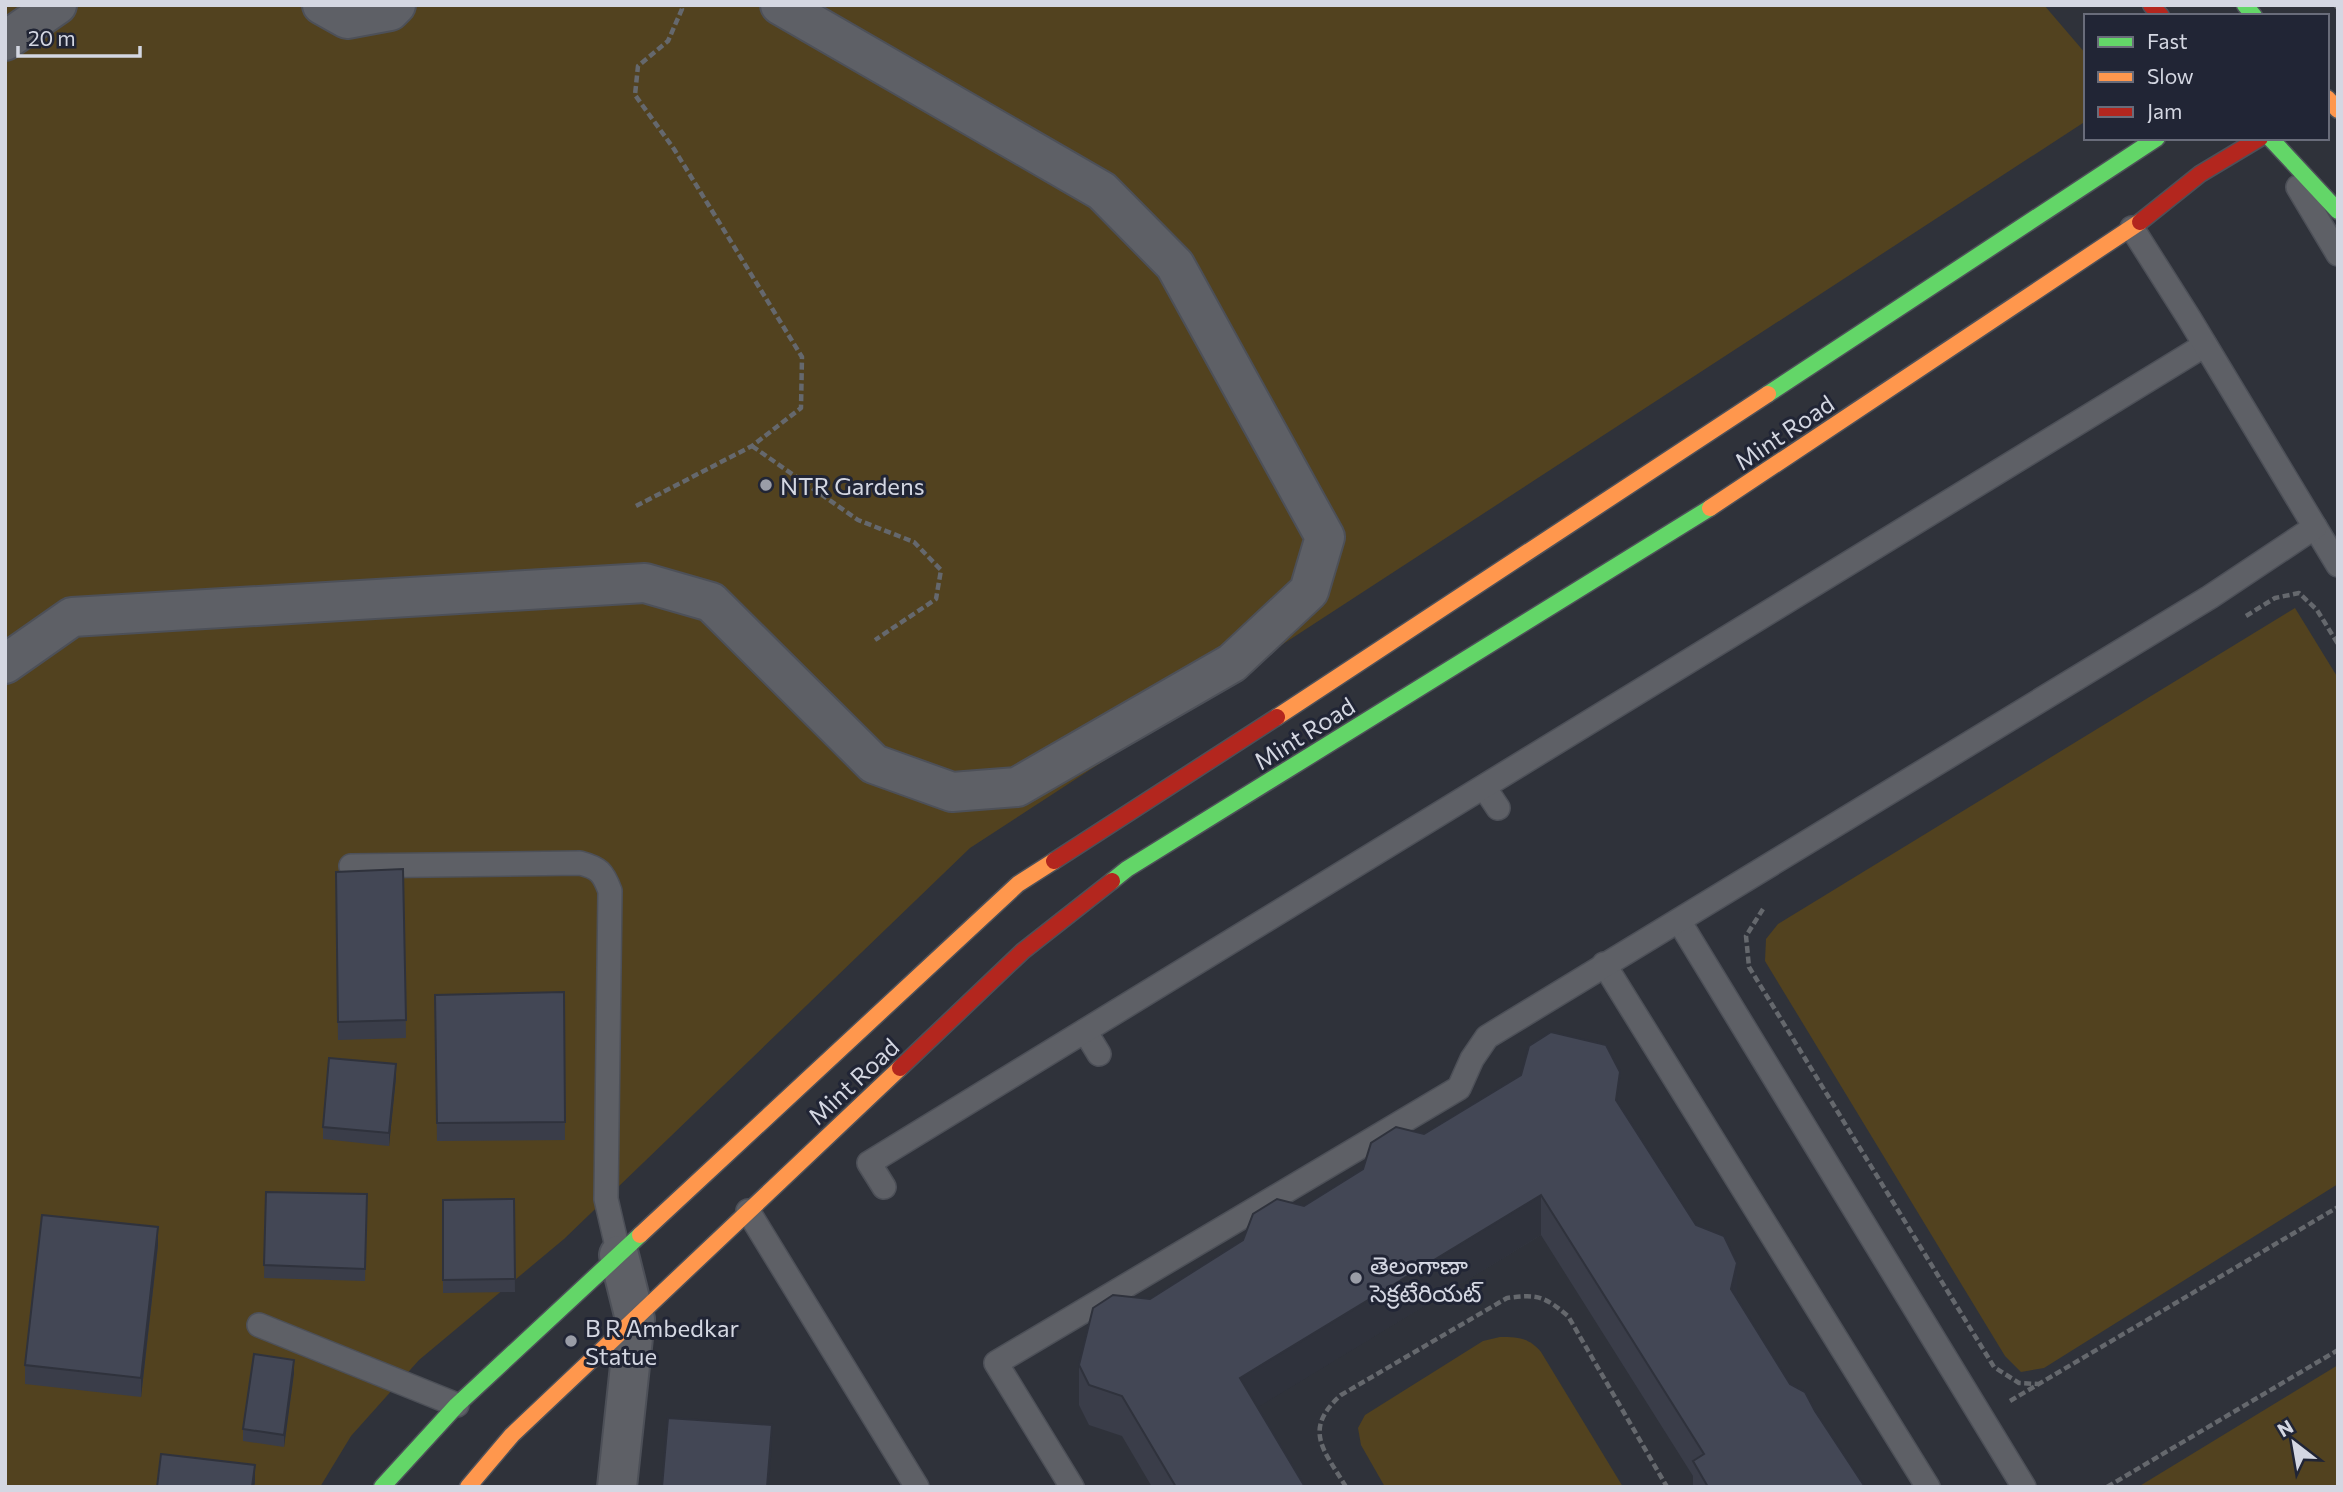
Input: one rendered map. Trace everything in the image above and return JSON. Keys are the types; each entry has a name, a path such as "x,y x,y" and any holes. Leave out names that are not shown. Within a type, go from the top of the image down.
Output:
{"street":[{"path":"5,41 57,5"},
{"path":"322,5 346,19 390,11 396,5"},
{"path":"5,664 72,617 645,583 712,602 874,764 952,792 1017,787 1232,663 1309,591 1325,537 1175,265 1102,191 780,5"},
{"name":"Mint Road","path":"382,1487 457,1405 1018,884 1391,644 2154,140"},
{"name":"Mint Road","path":"468,1487 512,1435 1023,951 1127,869 1703,513 2132,228 2200,174 2257,140"},
{"path":"2272,140 2338,211"},
{"path":"617,1487 635,1319 619,1255"}],"lane":[{"path":"2271,140 2338,254"},
{"path":"2132,228 2338,565"},
{"path":"884,1187 869,1163 2205,345"},
{"path":"1072,1487 996,1363 1459,1088 1472,1059 1487,1037 2186,612 2315,527"},
{"path":"1484,787 1498,808"},
{"path":"351,866 580,863 597,868 606,880 610,891 606,1199 619,1255"},
{"path":"1679,920 2024,1487"},
{"path":"1604,964 1928,1487"},
{"path":"1085,1031 1099,1054"},
{"path":"748,1211 917,1487"},
{"path":"259,1325 457,1405"}],"path":[{"path":"636,506 752,446 801,408 802,356 674,149 635,95 638,66 668,41 682,9 681,5"},
{"path":"752,446 858,520 914,542 941,570 936,599 875,640"},
{"path":"2239,620 2275,598 2299,593 2317,610 2338,644"},
{"path":"1764,907 1746,936 1749,967 1994,1367 2019,1383 2038,1384"},
{"path":"1982,1417 2338,1207"},
{"path":"1346,1487 1319,1439 1320,1420 1330,1405 1341,1395 1507,1298 1534,1295 1549,1300 1568,1316 1667,1487"},
{"path":"2107,1486 2338,1350"}],"shaded area":[{"name":"NTR Gardens","path":"5,5 2044,5 2084,52 2084,122 970,848 564,1239 419,1360 351,1436 320,1487 5,1487"},
{"path":"2295,608 2338,678 2338,1184 2044,1368 2021,1372 2005,1356 1765,961 1766,939 1778,924"},
{"path":"1500,1337 1523,1339 1541,1352 1623,1487 1385,1487 1361,1445 1358,1428 1365,1415 1483,1341"},
{"path":"2338,1365 2338,1487 2138,1487"}],"building":[{"path":"403,869 406,1020 338,1022 336,872"},
{"path":"564,992 565,1122 437,1123 435,995"},
{"name":"తెలంగాణా సెక్రటేరియట్","path":"1551,1032 1606,1045 1620,1072 1616,1100 1696,1225 1724,1236 1737,1263 1731,1289 1790,1384 1805,1392 1865,1487 1708,1487 1693,1461 1704,1454 1541,1195 1240,1378 1305,1487 1176,1487 1122,1396 1089,1385 1079,1365 1093,1308 1113,1295 1150,1299 1243,1240 1253,1214 1277,1199 1304,1206 1363,1169 1371,1143 1396,1127 1424,1134 1521,1075 1529,1046"},
{"path":"329,1058 396,1064 389,1133 323,1127"},
{"path":"266,1192 367,1194 365,1269 264,1265"},
{"path":"514,1199 515,1279 443,1280 443,1200"},
{"path":"42,1215 158,1227 141,1378 25,1365"},
{"path":"254,1354 294,1360 284,1435 243,1429"},
{"path":"668,1418 772,1425 767,1487 662,1487"},
{"path":"161,1454 255,1465 252,1487 157,1487"}],"traffic: fast":[{"path":"2245,5 2252,14"},
{"path":"1768,394 2154,140"},
{"path":"2272,140 2338,211"},
{"path":"1112,881 1127,869 1710,508"},
{"path":"382,1487 457,1405 640,1235"}],"traffic: slow":[{"path":"2329,100 2338,110"},
{"path":"1710,508 2140,222"},
{"path":"1277,717 1768,394"},
{"path":"640,1235 1018,884 1054,861"},
{"path":"468,1487 512,1435 900,1068"}],"traffic: jam":[{"path":"2151,5 2159,14"},
{"path":"2140,222 2200,174 2257,140"},
{"path":"1054,861 1277,717"},
{"path":"900,1068 1023,951 1112,881"}],"place":[{"name":"NTR Gardens","path":"766,485"},
{"name":"తెలంగాణా సెక్రటేరియట్","path":"1356,1278"},
{"name":"B R Ambedkar Statue","path":"571,1341"}]}
